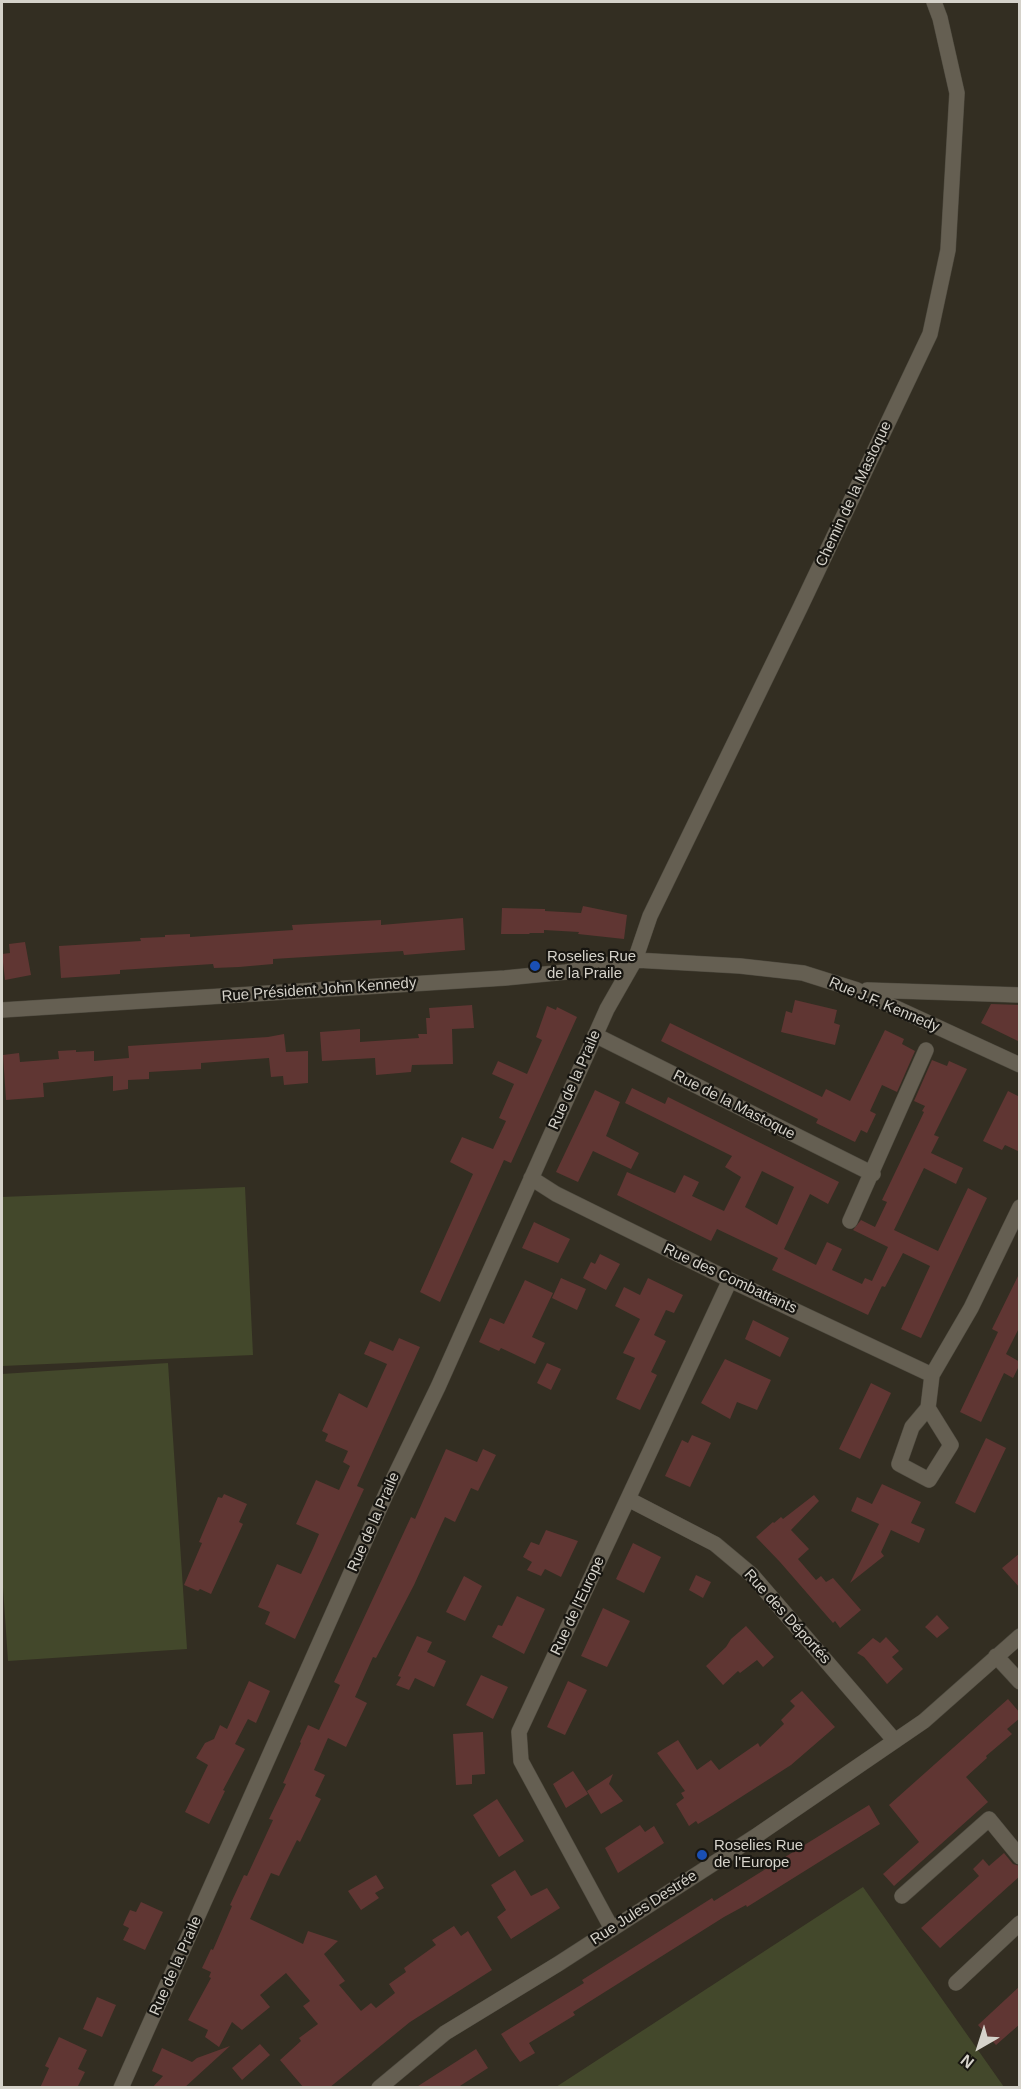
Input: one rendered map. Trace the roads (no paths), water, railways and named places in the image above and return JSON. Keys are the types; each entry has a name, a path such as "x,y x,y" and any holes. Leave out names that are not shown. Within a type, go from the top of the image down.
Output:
{"street":[{"name":"Chemin de la Mastoque","path":"635,960 650,916 930,334 948,250 957,93 940,18 934,2"},
{"name":"Rue J.F. Kennedy","path":"635,960 740,966 803,973 857,990 1020,1065"},
{"name":"Rue Président John Kennedy","path":"2,1010 505,978 566,972 635,960"},
{"name":"Rue de la Praile","path":"121,2088 386,1494 438,1387 606,1009 635,960"},
{"path":"857,990 1020,995"},
{"name":"Rue de la Mastoque","path":"595,1035 873,1174"},
{"path":"850,1221 927,1050"},
{"name":"Rue des Combattants","path":"531,1178 556,1194 730,1280 932,1375"},
{"path":"928,1408 932,1375 971,1308 1020,1207"},
{"name":"Rue de l'Europe","path":"612,1929 521,1761 519,1732 730,1280"},
{"name":"Rue des Déportés","path":"628,1499 716,1544 752,1575 895,1741"},
{"name":"Rue Jules Destrée","path":"379,2088 445,2033 756,1836 924,1721 1020,1636"},
{"path":"996,1656 1020,1682"},
{"path":"902,1896 989,1819 1020,1857"},
{"path":"956,1983 1020,1923"}],"place":[{"name":"Roselies Rue de la Praile","path":"535,966"},
{"name":"Roselies Rue de l'Europe","path":"702,1855"}]}
